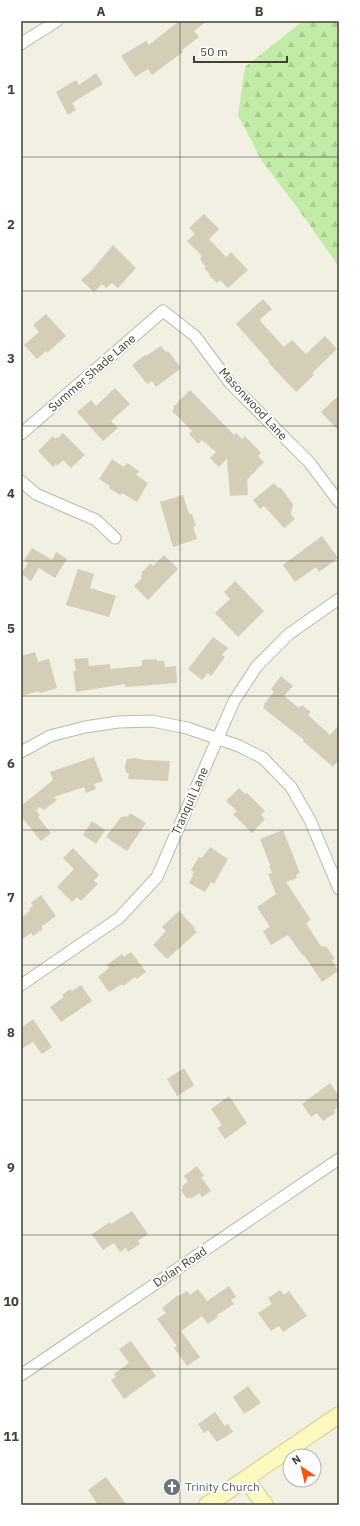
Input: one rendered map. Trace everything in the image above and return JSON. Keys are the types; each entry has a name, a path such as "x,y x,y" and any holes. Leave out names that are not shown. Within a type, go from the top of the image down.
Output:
{"street":[{"path":"21,44 25,40 57,21"},
{"name":"Summer Shade Lane","path":"21,434 163,311"},
{"name":"Masonwood Lane","path":"163,311 195,336 230,383 309,462 339,502"},
{"path":"21,481 36,494 96,520 115,538"},
{"name":"Tranquil Lane","path":"21,985 119,918 157,877 234,701 257,666 289,634 339,599"},
{"path":"21,752 50,736 85,727 118,722 152,721 188,728 239,746 263,758 291,786 310,820 339,889"},
{"name":"Dolan Road","path":"21,1375 339,1159"},
{"path":"207,1505 339,1415"},
{"path":"246,1479 265,1505"}],"green space":[{"path":"303,21 339,21 339,267 262,161 238,115 245,67"}],"building":[{"path":"179,21 207,21 194,31 199,37 182,50 183,52 152,75 148,69 135,77 121,56 146,41 149,45"},
{"path":"96,73 103,84 72,103 76,110 68,115 56,92 76,80 79,85"},
{"path":"204,214 219,229 209,239 226,257 231,252 248,270 228,288 220,280 217,283 209,275 210,274 204,268 206,267 200,259 202,256 187,241 195,234 189,228"},
{"path":"113,245 136,268 118,288 112,283 106,288 102,284 94,292 81,280 91,271"},
{"path":"263,299 272,309 260,319 261,322 284,347 292,340 306,354 325,336 337,349 312,373 314,375 296,392 236,324"},
{"path":"46,314 66,336 47,353 46,351 37,359 24,345 39,332 33,325"},
{"path":"161,346 166,352 168,351 181,368 156,387 152,381 147,384 132,365 145,355 146,356"},
{"path":"115,388 130,404 111,421 118,428 103,441 77,412 91,400 96,406"},
{"path":"190,390 234,435 236,433 242,439 245,436 261,453 258,456 264,462 247,480 248,495 230,496 227,459 219,467 210,458 216,452 202,440 198,444 189,434 192,431 172,411 174,408 173,407"},
{"path":"339,395 339,431 321,412"},
{"path":"63,433 85,455 71,468 63,460 57,466 56,464 53,467 38,451 53,436 55,439"},
{"path":"112,459 124,467 127,463 139,471 136,475 148,483 137,502 122,493 120,495 99,479"},
{"path":"274,483 278,488 280,487 293,504 291,514 295,519 284,528 264,506 260,509 253,500"},
{"path":"183,495 189,514 192,514 196,526 193,527 197,539 173,547 160,502"},
{"path":"322,536 338,558 319,572 316,567 295,582 283,565"},
{"path":"32,548 52,560 56,552 67,559 55,578 39,568 31,581 21,574 28,563 24,560"},
{"path":"164,555 178,569 148,600 134,586 142,578 140,576 143,574 141,573 151,563 153,566"},
{"path":"78,569 94,574 90,588 116,596 109,617 66,605"},
{"path":"235,581 264,611 238,637 215,613 230,599 224,592"},
{"path":"213,637 228,648 222,655 225,657 211,676 208,673 202,680 188,669"},
{"path":"35,652 38,662 49,659 57,688 21,696 21,656"},
{"path":"88,658 89,666 110,664 110,669 142,666 142,660 157,659 157,661 164,661 165,667 176,666 177,683 125,687 125,684 76,692 73,671 76,671 74,659"},
{"path":"281,676 293,686 284,696 299,708 302,705 311,712 308,715 330,735 339,725 339,760 333,767 303,741 304,740 263,708 265,705 264,704 274,692 271,689"},
{"path":"94,757 103,781 94,784 96,789 86,793 84,787 54,797 57,800 44,810 39,807 36,811 40,815 38,817 51,833 41,841 21,816 21,806 53,780 50,772"},
{"path":"135,758 170,761 168,781 128,779 129,773 126,773 125,766 127,759"},
{"path":"239,788 245,794 247,793 265,811 261,815 265,819 252,833 233,814 237,811 226,801"},
{"path":"130,813 146,823 127,851 106,837 121,817 128,816"},
{"path":"92,821 105,830 96,844 83,835"},
{"path":"283,830 300,873 296,875 297,878 286,882 311,920 306,923 320,945 323,947 326,946 335,959 332,960 338,971 322,982 304,955 303,956 288,935 271,945 263,931 270,927 257,907 276,894 268,874 272,873 269,866 270,865 260,839"},
{"path":"210,847 228,859 214,884 211,882 205,892 189,883 194,872 191,870 199,857 202,858"},
{"path":"73,848 99,875 94,881 98,884 81,901 77,897 72,902 57,887 74,869 63,858"},
{"path":"41,895 56,916 41,927 43,929 33,936 31,933 21,940 21,918 30,911 29,909 33,906 31,903"},
{"path":"179,911 197,932 167,959 153,945 166,931 162,927"},
{"path":"131,952 146,972 137,979 135,977 123,986 122,984 109,992 98,977 109,968 107,965 122,954 124,957"},
{"path":"81,985 92,1001 61,1022 50,1007 64,997 62,995 70,989 72,991"},
{"path":"33,1019 52,1047 42,1054 33,1042 21,1049 21,1028"},
{"path":"184,1068 194,1085 177,1096 167,1079"},
{"path":"330,1083 339,1096 339,1106 334,1110 335,1113 323,1121 317,1113 311,1117 302,1104"},
{"path":"229,1096 247,1123 225,1139 217,1128 222,1125 211,1109"},
{"path":"197,1166 204,1176 201,1177 211,1191 202,1197 199,1193 191,1199 190,1197 187,1199 181,1190 183,1188 182,1186 188,1182 184,1176"},
{"path":"132,1211 148,1234 138,1241 140,1244 128,1252 126,1248 120,1252 114,1243 103,1250 92,1234 110,1222 111,1224"},
{"path":"229,1286 236,1297 231,1300 234,1304 217,1315 218,1317 208,1324 202,1316 181,1331 200,1357 187,1366 174,1348 177,1346 157,1319 166,1313 162,1308 178,1295 179,1296 187,1291 190,1295 198,1289 207,1301"},
{"path":"280,1290 284,1295 289,1291 307,1316 283,1332 279,1326 271,1331 258,1313 272,1304 268,1298"},
{"path":"131,1341 156,1376 124,1399 111,1380 116,1377 114,1374 129,1363 119,1349"},
{"path":"248,1386 261,1403 244,1414 233,1397"},
{"path":"215,1412 225,1426 228,1424 233,1432 217,1442 208,1430 204,1433 198,1424"},
{"path":"106,1477 127,1505 98,1505 88,1490"}],"place":[{"name":"Trinity Church","path":"172,1487"}]}
